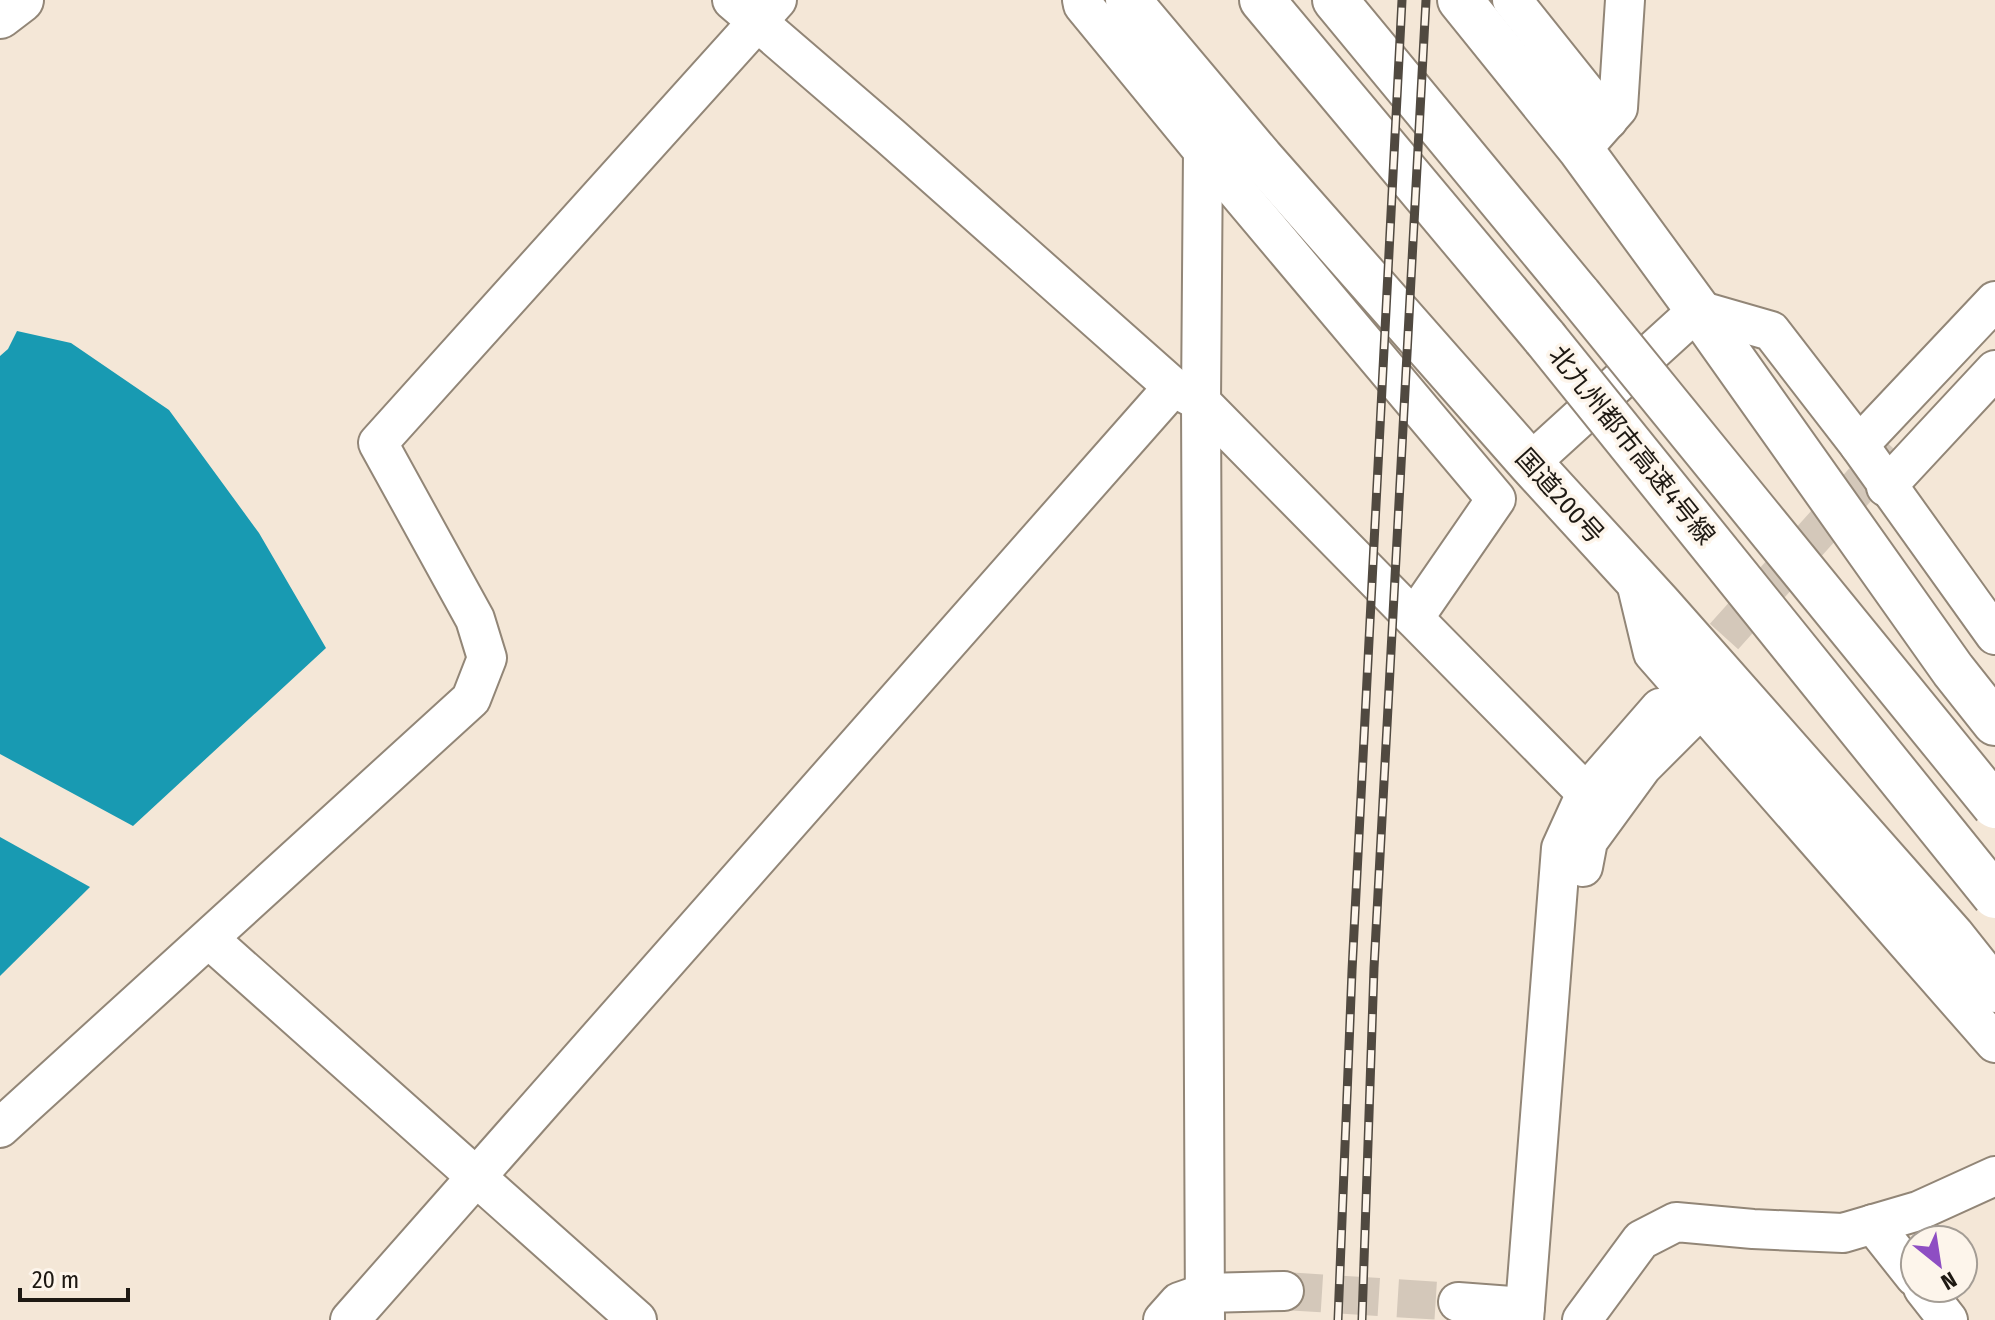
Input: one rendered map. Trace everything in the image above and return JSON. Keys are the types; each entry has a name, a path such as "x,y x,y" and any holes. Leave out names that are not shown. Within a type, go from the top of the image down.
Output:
{"main road":[{"path":"0,16 21,0"},
{"name":"国道200号","path":"1128,0 1261,158 1952,936 1995,990"},
{"name":"北九州都市高速4号線","path":"1262,0 1545,338 1995,896"},
{"name":"北九州都市高速4号線","path":"1335,0 1995,806"},
{"path":"1460,0 1594,135 1698,310 1953,670 1995,723"}],"street":[{"path":"1082,0 1203,151 1496,499 1414,618"},
{"path":"1512,0 1594,135 1618,108 1625,0"},
{"path":"0,1128 471,699 487,658 475,619 378,443 755,8 890,136 1187,394 1586,793"},
{"path":"1203,151 1187,394 1205,1306"},
{"path":"1876,446 1995,301"},
{"path":"1530,463 1698,310 1771,331 1876,446 1886,487 1995,635"},
{"path":"1876,446 1995,336"},
{"path":"1886,487 1995,370"},
{"path":"350,1320 1187,394"},
{"path":"1635,578 1653,653 1995,1043"},
{"path":"1458,1302 1525,1313 1561,848 1586,793 1660,708"},
{"path":"1548,1004 1571,947 1588,841 1642,767 1701,708"},
{"path":"209,939 637,1320"},
{"path":"1582,1320 1641,1240 1676,1222 1843,1233 1918,1211 1995,1176"},
{"path":"1873,1224 1899,1257"},
{"path":"1163,1320 1179,1302 1205,1306 1284,1291"},
{"path":"1936,1304 1948,1320"}],"water":[{"path":"17,331 71,343 169,410 259,533 326,648 133,826 0,754 0,356 8,349"},
{"path":"0,837 90,887 0,976"}],"tunnel":[{"path":"1686,679 1893,448"},
{"path":"1284,1291 1458,1302"}],"railway":[{"path":"1338,1320 1352,971 1402,0"},
{"path":"1362,1320 1374,968 1426,0"}]}
